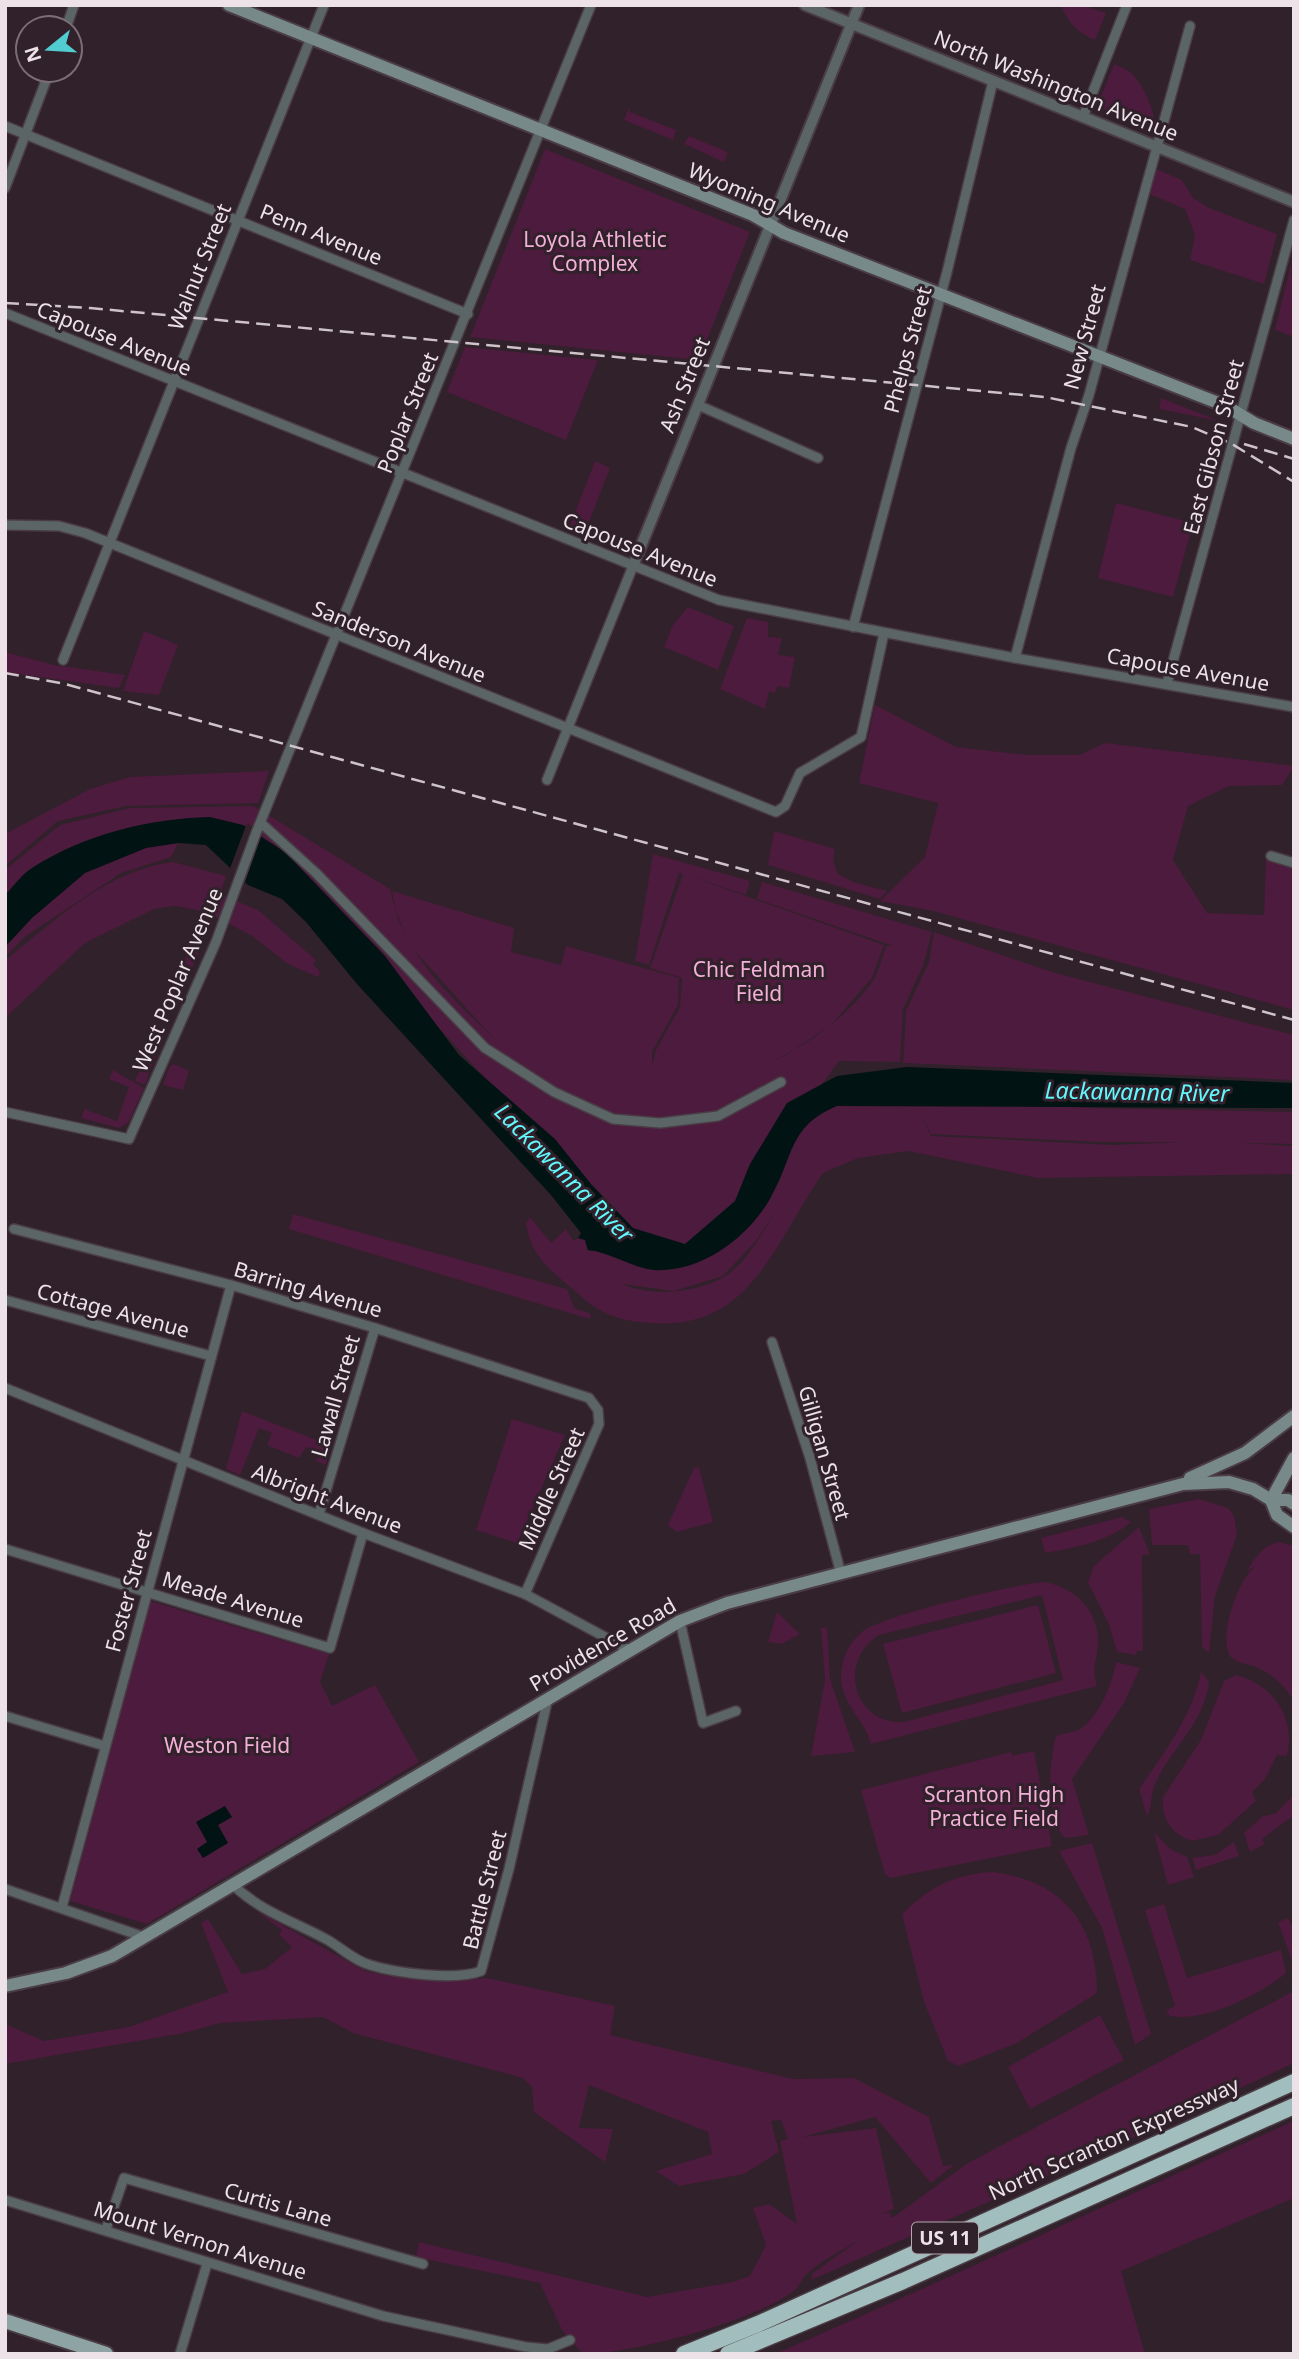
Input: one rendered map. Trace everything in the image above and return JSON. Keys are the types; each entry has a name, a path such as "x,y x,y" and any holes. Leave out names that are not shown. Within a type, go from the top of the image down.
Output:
{"highway":[{"path":"1206,2121 1294,2076"},
{"name":"North Scranton Expressway","path":"684,2354 746,2330 1294,2082"},
{"name":"North Scranton Expressway","path":"728,2354 831,2312 1294,2106"},
{"path":"747,2354 831,2312"}],"main road":[{"name":"Wyoming Avenue","path":"229,5 311,41 753,215 771,225 1294,439"},
{"path":"1170,1486 1245,1453 1294,1416"},
{"path":"1271,1500 1294,1458"},
{"name":"Providence Road","path":"9,1983 96,1965 680,1621 727,1603 1170,1486 1195,1482 1229,1482 1253,1489 1271,1500 1289,1500 1294,1504"},
{"name":"Providence Road","path":"1271,1500 1277,1515 1294,1527"},
{"path":"5,2321 106,2354"}],"street":[{"name":"Walnut Street","path":"63,660 324,5"},
{"name":"Poplar Street","path":"256,833 591,5"},
{"name":"North Washington Avenue","path":"804,5 1294,202"},
{"name":"Ash Street","path":"547,780 859,5"},
{"path":"1083,117 1127,5"},
{"name":"New Street","path":"1015,659 1071,448 1099,358 1190,26"},
{"name":"Phelps Street","path":"853,627 941,293 993,81"},
{"path":"5,188 45,84"},
{"name":"Penn Avenue","path":"5,126 468,314"},
{"name":"East Gibson Street","path":"1167,683 1294,220"},
{"name":"Capouse Avenue","path":"5,313 401,475 743,607 1015,659 1167,683 1294,707"},
{"path":"698,405 818,458"},
{"name":"Sanderson Avenue","path":"5,525 59,526 108,543 776,812 785,806 800,773 861,737 884,633"},
{"path":"261,823 316,873 485,1048 554,1092 612,1119 660,1123 718,1115 781,1082"},
{"name":"West Poplar Avenue","path":"5,1112 129,1139 236,888 256,833"},
{"path":"1270,856 1294,863"},
{"name":"Barring Avenue","path":"14,1229 230,1285 374,1328 589,1398"},
{"name":"Foster Street","path":"62,1907 230,1285"},
{"name":"Cottage Avenue","path":"5,1300 211,1356"},
{"name":"Lawall Street","path":"319,1514 374,1328"},
{"name":"Gilligan Street","path":"772,1342 810,1458 841,1574"},
{"name":"Albright Avenue","path":"5,1388 363,1534 526,1594 631,1651"},
{"name":"Middle Street","path":"526,1594 599,1424 598,1410 589,1398"},
{"name":"Meade Avenue","path":"5,1549 330,1648 363,1534"},
{"path":"680,1621 703,1723 736,1711"},
{"name":"Battle Street","path":"232,1884 252,1903 327,1939 368,1965 402,1972 470,1976 481,1971 509,1869 548,1698"},
{"path":"5,1716 105,1746"},
{"path":"5,1889 144,1937"},
{"name":"Curtis Lane","path":"106,2229 124,2178 423,2264"},
{"name":"Mount Vernon Avenue","path":"5,2200 106,2229 206,2264 383,2316 526,2347 548,2349 570,2340"},
{"path":"180,2354 206,2264"}],"green space":[{"path":"1061,5 1089,5 1090,8 1106,13 1095,40 1074,27"},
{"path":"1114,64 1129,71 1144,91 1152,108 1154,131 1097,106"},
{"path":"629,107 630,112 676,130 673,140 624,120"},
{"path":"689,136 728,152 724,162 684,144"},
{"name":"Loyola Athletic Complex","path":"545,149 750,232 699,360 470,337"},
{"path":"1154,168 1182,180 1193,198 1209,208 1277,234 1264,284 1190,260 1195,235 1185,209 1147,193"},
{"path":"1291,264 1294,337 1275,330"},
{"path":"465,347 598,360 566,440 447,392"},
{"path":"1161,398 1219,421 1159,409"},
{"path":"595,461 610,468 585,532 570,526"},
{"path":"1116,503 1193,523 1173,597 1098,578"},
{"path":"688,607 734,626 718,670 664,647 673,625"},
{"path":"747,618 768,622 768,637 782,638 778,655 795,657 789,688 778,686 775,693 769,691 765,709 720,689"},
{"path":"144,631 178,645 159,695 123,691"},
{"path":"5,652 54,665 125,675 119,688 5,672"},
{"path":"875,705 956,747 1028,755 1079,755 1105,743 1294,766 1282,785 1229,786 1188,806 1173,860 1207,913 1264,915 1266,859 1294,868 1294,1010 933,911 880,901 925,857 938,803 859,783"},
{"path":"269,771 258,803 126,806 58,821 5,866 5,834 90,789 130,777"},
{"name":"Chic Feldman Field","path":"253,806 390,889 396,909 392,891 514,928 511,952 561,965 566,946 679,978 678,1005 652,1052 652,1066 656,1050 680,1007 682,978 650,968 683,874 679,873 649,965 635,961 653,854 750,881 746,895 686,875 884,945 872,978 832,1024 872,982 886,946 893,946 757,899 762,882 932,932 923,966 903,1009 900,1062 839,1061 822,1084 1091,1108 1294,1112 1294,1144 1240,1143 1294,1146 1294,1174 1038,1178 909,1151 858,1158 823,1173 774,1253 736,1297 713,1313 684,1322 631,1321 597,1309 546,1266 534,1248 526,1224 530,1217 551,1243 566,1229 573,1241 578,1238 585,1240 588,1251 601,1251 497,1091 354,936 186,829 171,857 121,873 26,936 5,957 5,870 60,825 130,808","holes":["416,952 495,1040 444,989","920,1112 931,1134 1099,1142 1182,1142 1113,1145 931,1136","775,1212 753,1247 724,1277 700,1287 674,1291 723,1276 756,1241","622,1284 674,1291 646,1291"]},
{"path":"774,831 835,849 833,861 838,874 853,882 887,891 880,899 768,865"},
{"path":"173,862 226,876 220,894 258,910 316,960 313,964 320,972 318,977 288,964 252,936 207,912 175,906 154,909 85,943 5,1018 7,959 64,913 105,885 150,867"},
{"path":"934,932 1055,973 1294,1035 1294,1080 903,1063 906,1011 929,962"},
{"path":"195,937 199,951 180,998 174,995 176,990 172,988"},
{"path":"154,1041 160,1044 145,1085 135,1081"},
{"path":"174,1064 189,1071 183,1090 163,1085 170,1066"},
{"path":"113,1070 144,1088 128,1123 119,1128 81,1118 86,1106 87,1110 117,1121 129,1087 109,1079"},
{"path":"293,1214 567,1289 574,1308 591,1314 590,1319 289,1229"},
{"path":"242,1411 330,1445 326,1465 316,1461 319,1451 306,1447 299,1458 267,1445 272,1433 259,1428 240,1475 226,1469"},
{"path":"512,1419 565,1435 517,1543 476,1530"},
{"path":"699,1467 713,1522 677,1532 668,1525 694,1468"},
{"path":"1199,1499 1228,1508 1234,1516 1237,1535 1215,1596 1209,1653 1202,1647 1200,1554 1190,1554 1188,1545 1152,1545 1149,1509"},
{"path":"1122,1517 1131,1522 1111,1535 1068,1549 1045,1553 1041,1538"},
{"path":"1139,1527 1150,1554 1142,1555 1143,1651 1137,1651 1136,1655 1117,1652 1109,1624 1088,1582 1094,1566"},
{"path":"1279,1542 1294,1546 1294,1701 1271,1676 1254,1666 1233,1659 1228,1652 1226,1641 1227,1627 1236,1597 1256,1566 1247,1571 1264,1549"},
{"path":"1045,1582 1066,1589 1090,1611 1097,1631 1094,1669 1097,1686 871,1744 842,1687 841,1670 844,1657 858,1635 875,1625 922,1609","holes":["1042,1595 1063,1680 904,1722 887,1720 873,1713 863,1703 855,1675 858,1660 866,1646 879,1635"]},
{"name":"Weston Field","path":"150,1601 329,1654 320,1682 332,1706 375,1685 419,1762 147,1924 70,1901"},
{"path":"1038,1605 1056,1673 902,1713 883,1644"},
{"path":"777,1612 800,1634 782,1644 768,1642"},
{"path":"827,1627 830,1679 855,1752 811,1756 825,1680 821,1628"},
{"path":"1116,1662 1140,1668 1124,1703 1072,1779 1089,1835 1065,1838 1054,1817 1050,1788 1056,1736 1080,1729 1095,1714 1105,1697"},
{"path":"1201,1672 1209,1681 1201,1710 1155,1784 1147,1816 1139,1789 1184,1719"},
{"path":"1236,1675 1261,1687 1279,1705 1288,1729 1287,1756 1277,1755 1265,1779 1252,1792 1256,1801 1218,1835 1192,1841 1178,1834 1169,1825 1164,1812 1163,1797 1201,1740 1224,1681"},
{"name":"Scranton High Practice Field","path":"1034,1751 1052,1846 890,1878 885,1874 861,1790 1011,1752 1012,1756"},
{"path":"1294,1795 1294,1815 1262,1839 1265,1844 1250,1852 1244,1833 1263,1816 1275,1814"},
{"path":"1154,1833 1172,1850 1187,1857 1194,1877 1168,1885"},
{"path":"1234,1842 1239,1856 1196,1870 1192,1858 1215,1855"},
{"path":"1092,1843 1151,2034 1135,2045 1102,1928 1059,1851"},
{"path":"992,1872 1038,1884 1056,1895 1071,1909 1090,1946 1097,1993 1017,2043 959,2066 948,2061 924,2002 902,1914 943,1884 978,1873"},
{"path":"1164,1904 1187,1978 1281,1950 1286,1973 1263,1990 1232,2005 1199,2015 1170,2016 1166,2010 1175,2006 1145,1910"},
{"path":"255,1910 365,1971 401,1978 453,1981 487,1978 615,2006 610,2035 793,2079 854,2078 929,2117 943,2166 954,2165 931,2183 875,2117 803,2137 876,2128 894,2209 881,2214 890,2212 892,2218 968,2163 1294,1991 1294,2063 1118,2145 811,2280 813,2273 859,2240 817,2266 805,2276 796,2289 754,2312 662,2342 583,2354 562,2330 540,2283 416,2257 419,2242 647,2297 733,2282 750,2276 766,2245 753,2208 769,2204 797,2224 780,2141 788,2139 781,2120 771,2121 779,2152 744,2174 679,2186 656,2171 712,2154 708,2132 589,2085 579,2128 613,2129 605,2162 534,2112 532,2087 523,2078 353,2033 323,2017 220,2023 184,2033 5,2064 5,2024 44,2041 129,2027 228,1992 201,1923 208,1919 242,1974 265,1969 292,1947 279,1935 282,1930"},
{"path":"1288,1918 1294,1931 1294,1966 1278,1922"},
{"path":"1100,2015 1124,2060 1030,2109 1008,2067"},
{"path":"1294,2121 1294,2198 1121,2271 1145,2354 775,2354 905,2296"}],"water":[{"name":"Lackawanna River","path":"210,817 243,825 285,852 385,956 459,1055 555,1139 591,1184 633,1228 685,1244 735,1201 750,1164 787,1103 837,1076 907,1067 1294,1083 1294,1108 837,1106 809,1123 801,1133 762,1212 737,1238 706,1259 689,1265 672,1269 646,1269 588,1250 585,1240 578,1238 581,1233 551,1195 357,984 306,922 282,899 248,885 206,845 179,843 146,848 85,873 32,918 5,947 5,895 32,868 73,846 118,830 163,821"},
{"path":"225,1806 232,1817 218,1825 228,1843 203,1858 197,1849 207,1842 196,1822"}],"pier":[{"path":"247,823 262,834 244,885 229,871"}],"railway":[{"path":"5,303 90,308 1045,397 1192,427 1232,444 1294,482"},
{"path":"1244,444 1294,459"},
{"path":"5,673 65,684 1294,1020"}]}
